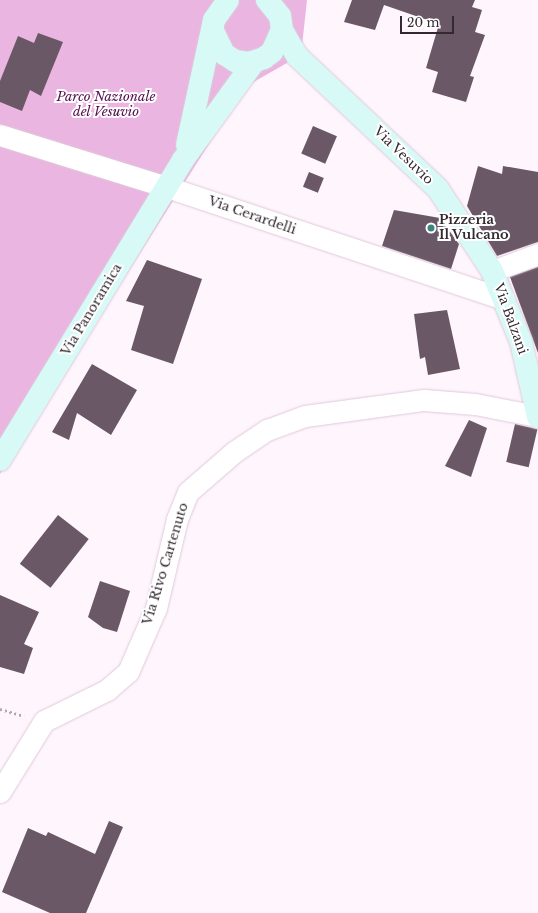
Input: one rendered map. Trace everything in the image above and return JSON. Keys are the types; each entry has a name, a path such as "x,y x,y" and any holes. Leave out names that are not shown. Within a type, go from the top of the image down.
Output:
{"street":[{"name":"Via Panoramica","path":"218,10 224,54 235,61 263,57"},
{"name":"Via Panoramica","path":"183,160 218,10"},
{"name":"Via Panoramica","path":"0,460 183,160 263,57 279,11"},
{"name":"Via Vesuvio","path":"279,11 297,56 438,189 492,271"},
{"path":"263,57 297,56"},
{"name":"Via Cerardelli","path":"0,135 167,187 504,299"},
{"name":"Via Balzani","path":"538,254 492,271 521,342 538,416"},
{"name":"Via Rivo Cartenuto","path":"44,721 107,690 128,672 156,608 177,519 188,492 208,472 267,430 305,416 424,400 474,404 538,416"},
{"path":"0,792 44,721"}],"path":[{"path":"0,709 44,721"}],"green space":[{"name":"Parco Nazionale del Vesuvio","path":"0,0 307,0 301,55 245,87 0,474"}],"building":[{"path":"352,0 475,0 472,7 482,10 475,32 485,35 470,76 474,77 466,102 432,92 438,72 426,68 439,24 384,5 375,30 344,22"},
{"path":"38,33 63,42 41,96 30,90 22,111 0,102 0,81 18,36 34,43"},
{"path":"313,126 337,136 325,164 301,154"},
{"path":"478,166 502,174 503,166 538,172 538,242 497,256 467,206"},
{"path":"309,172 324,178 318,193 303,187"},
{"path":"394,210 440,218 459,244 451,269 382,246"},
{"path":"147,260 202,279 173,364 131,350 144,306 126,301"},
{"path":"538,267 538,353 510,277"},
{"path":"447,310 460,369 428,375 425,357 420,359 414,314"},
{"path":"92,364 137,390 111,435 77,413 69,440 52,432"},
{"path":"469,420 487,428 471,477 445,466"},
{"path":"515,424 537,429 529,467 506,462"},
{"path":"58,515 89,539 51,588 20,564"},
{"path":"100,581 130,591 117,632 103,628 88,617"},
{"path":"0,595 39,612 24,644 33,648 24,674 0,667"},
{"path":"109,821 123,827 86,913 50,913 2,892 28,828 46,836 48,832 95,854"}],"place":[{"name":"Pizzeria Il Vulcano","path":"431,228"}]}
